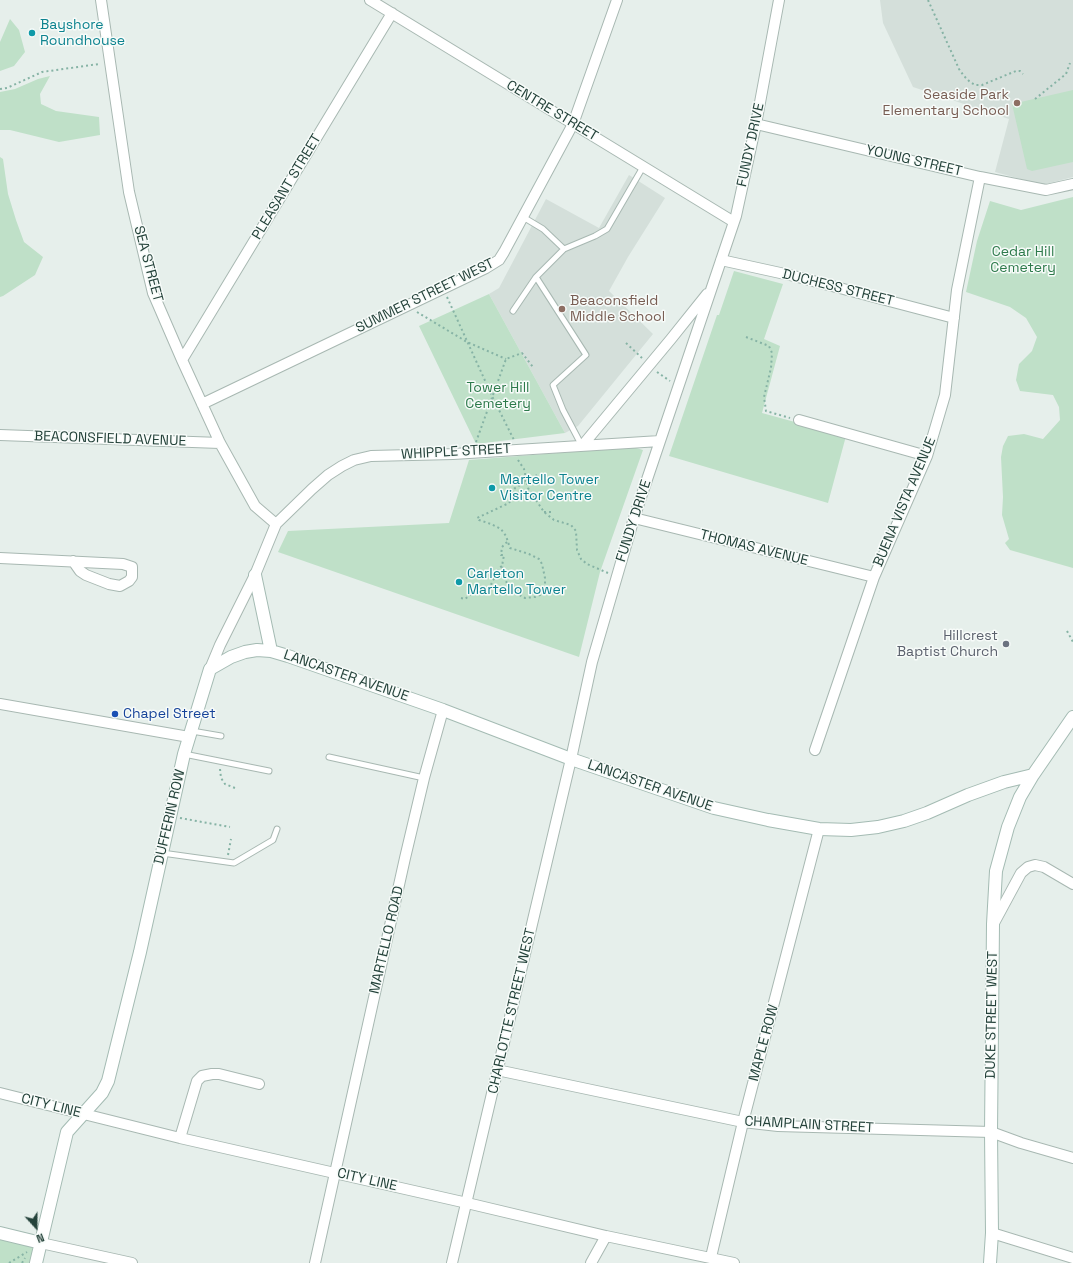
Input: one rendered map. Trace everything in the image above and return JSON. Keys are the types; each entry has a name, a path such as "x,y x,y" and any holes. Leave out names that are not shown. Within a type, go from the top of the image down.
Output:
{"street":[{"name":"SEA STREET","path":"101,0 129,192 153,293 220,443 255,506 276,524"},
{"name":"CENTRE STREET","path":"370,0 734,222"},
{"name":"SUMMER STREET WEST","path":"202,404 486,268 499,260 573,124 617,0"},
{"name":"FUNDY DRIVE","path":"571,759 592,662 616,577 634,518 734,222 756,124 779,0"},
{"name":"PLEASANT STREET","path":"182,360 392,13"},
{"name":"YOUNG STREET","path":"756,124 980,177 1046,190 1073,184"},
{"name":"BUENA VISTA AVENUE","path":"815,750 874,577 927,456 945,395 957,290 980,177"},
{"name":"DUCHESS STREET","path":"721,260 794,276 954,318"},
{"name":"FUNDY DRIVE","path":"582,446 712,288"},
{"path":"799,420 927,456"},
{"name":"BEACONSFIELD AVENUE","path":"0,435 220,443"},
{"name":"WHIPPLE STREET","path":"276,524 328,474 354,460 371,456 472,452 660,441"},
{"name":"THOMAS AVENUE","path":"634,518 874,577"},
{"name":"DUFFERIN ROW","path":"36,1263 66,1138 71,1128 102,1093 108,1082 140,952 184,754 210,669 220,645 255,575 276,524"},
{"path":"0,558 128,564 132,567 132,577 129,581 120,586 109,584 86,575 80,571 74,562"},
{"path":"255,575 271,651"},
{"name":"LANCASTER AVENUE","path":"210,669 231,657 245,652 257,650 271,651 443,710 571,759 714,808 768,820 820,829 851,830 878,827 904,821 927,814 968,795 1004,782 1033,775"},
{"path":"0,704 190,734"},
{"name":"MARTELLO ROAD","path":"315,1263 334,1172 424,778 443,710"},
{"path":"1033,775 1073,717"},
{"name":"CHARLOTTE STREET WEST","path":"452,1263 571,759"},
{"name":"DUKE STREET WEST","path":"990,1263 992,1232 991,1132 993,924 996,870 1002,842 1020,797 1033,775"},
{"name":"MAPLE ROW","path":"711,1257 743,1122 820,829"},
{"path":"993,924 1021,873 1028,867 1036,865 1044,867 1073,884"},
{"name":"CHAMPLAIN STREET","path":"497,1070 743,1122 778,1126 991,1132 1021,1144 1073,1158"},
{"path":"180,1138 195,1087 202,1076 219,1074 259,1084"},
{"name":"CITY LINE","path":"0,1093 180,1138 334,1172 606,1236 734,1263"},
{"path":"992,1232 1073,1258"},
{"path":"0,1233 132,1263"},
{"path":"591,1263 606,1236"}],"lane":[{"path":"513,311 536,277 564,249 595,236 607,229 643,167"},
{"path":"523,217 543,228 564,249"},
{"path":"536,277 586,355 553,385 582,446"},
{"path":"190,734 221,736"},
{"path":"184,754 269,771"},
{"path":"329,757 424,778"},
{"path":"162,853 234,863 272,840 277,829"}],"path":[{"path":"928,0 958,69 967,79 975,85 982,85 1016,71 1020,71 1023,74"},
{"path":"0,89 7,88 42,72 110,62"},
{"path":"1035,99 1066,74 1070,63"},
{"path":"443,288 492,396 519,449"},
{"path":"407,306 467,342 506,359 522,353 533,367"},
{"path":"746,337 769,346 772,353 771,368 764,396 766,411 799,420"},
{"path":"472,452 506,359"},
{"path":"507,450 522,464 528,488 544,512 554,520 568,524 574,528 577,534 577,550 583,561 590,566 616,577"},
{"path":"501,496 537,475"},
{"path":"500,480 516,478 527,481"},
{"path":"507,542 502,547 501,555 504,555 502,566 507,584 514,592 523,597 536,597 542,593 546,585 544,572 539,560 529,554 510,548 506,536 501,529 477,518 510,502 515,488"},
{"path":"544,512 551,512"},
{"path":"461,598 465,599 475,591 486,595 499,568 502,566"},
{"path":"1067,631 1073,642"},
{"path":"220,762 219,772 221,778 225,784 235,788"},
{"path":"170,816 230,827"},
{"path":"227,862 231,839"}],"shaded area":[{"name":"Seaside Park Elementary School","path":"880,0 1073,0 1073,177 1046,184 1039,184 995,172 1009,119 913,87 883,23"},
{"name":"Beaconsfield Middle School","path":"629,175 665,198 628,257 609,291 653,334 578,426 565,433 489,294 499,288 546,199 599,228"}],"green space":[{"path":"10,19 19,30 25,52 14,66 0,71 0,42"},
{"path":"50,76 40,94 41,104 56,111 99,117 100,135 59,142 10,130 0,130 0,92 15,89 38,79"},
{"path":"1073,90 1073,162 1032,171 1027,169 1012,104"},
{"path":"0,157 3,159 8,194 24,242 43,257 35,275 0,297"},
{"name":"Cedar Hill Cemetery","path":"1073,197 1073,568 1010,550 1005,543 1009,539 1002,515 1003,497 1001,457 1003,446 1008,436 1024,434 1043,439 1060,420 1059,407 1053,395 1020,391 1016,380 1019,364 1032,351 1037,337 1026,318 1010,307 966,292 977,241 990,201 1021,210"},
{"path":"734,271 783,284 764,339 780,346 762,413 846,436 828,503 669,456 717,315 719,315"},
{"name":"Tower Hill Cemetery","path":"489,294 565,433 476,444 419,326"},
{"path":"633,447 643,450 600,572 579,657 278,552 288,531 449,523 469,460"},
{"path":"0,1233 41,1243 36,1263 0,1263"}],"place":[{"name":"Bayshore Roundhouse","path":"32,33"},
{"name":"Seaside Park Elementary School","path":"1017,103"},
{"name":"Beaconsfield Middle School","path":"562,309"},
{"name":"Martello Tower Visitor Centre","path":"492,488"},
{"name":"Carleton Martello Tower","path":"459,582"},
{"name":"Hillcrest Baptist Church","path":"1006,644"},
{"name":"Chapel Street","path":"115,714"}]}
